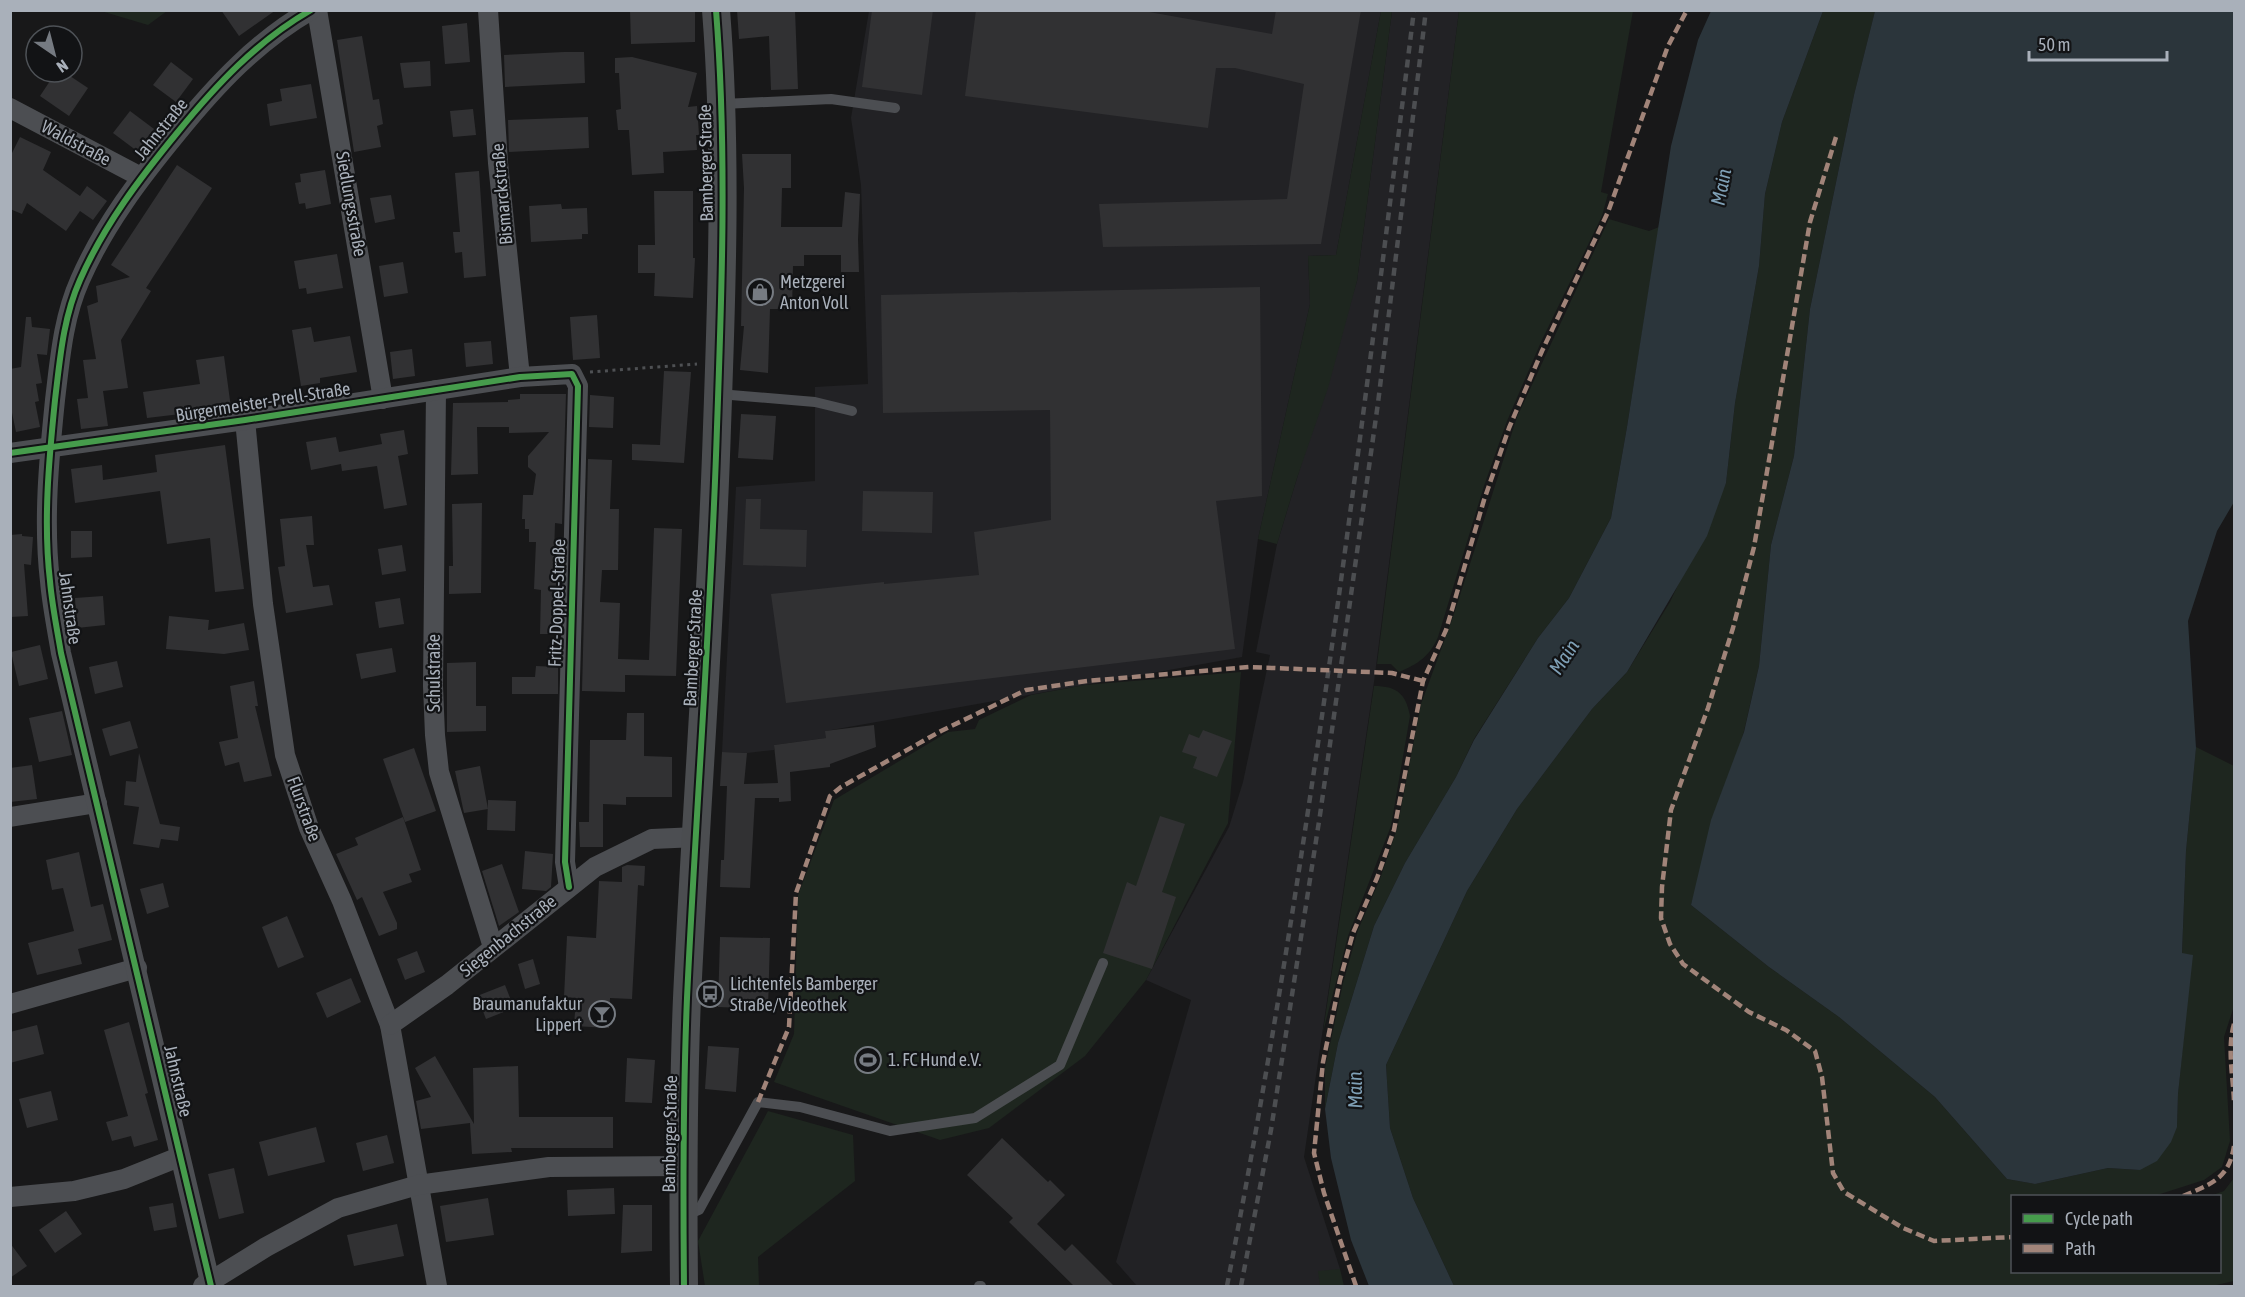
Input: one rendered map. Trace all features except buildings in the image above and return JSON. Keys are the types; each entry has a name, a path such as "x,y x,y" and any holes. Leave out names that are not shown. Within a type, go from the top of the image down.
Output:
{"street":[{"name":"Jahnstraße","path":"208,1285 137,968 61,653 50,580 47,509 51,448 65,325 79,281 103,233 141,177 203,101 252,52 311,10"},
{"name":"Siedlungsstraße","path":"317,10 383,399"},
{"name":"Bismarckstraße","path":"488,10 498,163 520,377"},
{"name":"Bamberger Straße","path":"684,1287 687,999 712,565 720,363 723,162 716,10"},
{"name":"Waldstraße","path":"10,108 141,177"},
{"path":"520,377 572,374"},
{"name":"Fritz-Doppel-Straße","path":"568,887 565,862 578,386 572,374"},
{"name":"Bürgermeister-Prell-Straße","path":"10,453 245,420 520,377"},
{"name":"Schulstraße","path":"436,390 433,674 435,735 439,772 493,947"},
{"name":"Flurstraße","path":"245,420 263,604 285,755 309,828 342,901 390,1025 437,1287"},
{"path":"10,818 97,803"},
{"name":"Siegenbachstraße","path":"390,1025 447,985 595,867 652,839 697,837"},
{"path":"10,1004 137,968"},
{"path":"12,1190 74,1191 124,1179 179,1157"},
{"path":"208,1285 266,1247 338,1208 418,1185 549,1167 684,1166"}],"lane":[{"path":"721,104 831,99 896,108"},
{"path":"718,394 815,402 852,411"},
{"path":"684,1217 699,1210 758,1102 800,1107 890,1131 975,1118 1060,1065 1103,963"}],"path":[{"path":"572,374 645,366 720,363"}],"shaded area":[{"path":"101,11 167,11 148,25"},
{"path":"869,11 1381,11 1336,255 1308,256 1310,304 1258,539 1242,657 826,731 826,738 774,745 774,750 747,753 722,752 736,487 815,481 815,387 868,384 861,185 851,118"},
{"path":"1381,11 1392,11 1357,281 1328,388 1277,544 1258,539 1310,304 1308,256 1336,255"},
{"path":"1392,11 1459,11 1374,682 1304,1157 1340,1269 1339,1286 1137,1286 1116,1262 1191,1000 1146,980 1229,827 1243,782 1270,655 1256,652 1277,544 1357,281"},
{"path":"1459,11 1633,11 1601,192 1608,194 1602,216 1541,342 1507,421 1484,486 1438,637 1423,659 1399,672 1391,664 1377,664"},
{"path":"1823,11 1875,11 1854,95 1810,309 1794,456 1771,545 1759,666 1744,731 1691,905 1769,967 1839,1017 1935,1097 2007,1179 2035,1184 2108,1168 2140,1170 2177,1126 2178,1094 2192,955 2182,954 2186,851 2196,747 2234,766 2234,1006 2224,1037 2230,1141 2222,1167 2204,1180 2157,1195 2011,1195 2011,1273 2221,1273 2221,1195 2213,1195 2224,1191 2234,1178 2234,1281 2212,1286 1454,1286 1413,1198 1390,1128 1386,1065 1467,891 1517,809 1592,709 1627,672 1670,602 1726,483 1735,403 1759,266 1765,194 1782,122"},
{"path":"1609,219 1649,231 1659,227 1611,518 1569,598 1538,638 1474,739 1456,777 1405,863 1374,926 1338,1043 1325,1109 1325,1068 1343,983 1358,930 1380,879 1397,829 1421,704 1453,617 1517,417"},
{"path":"1241,672 1228,823 1146,980 1085,1056 989,1128 940,1140 774,1082 794,1034 798,895 834,800 948,732 975,729 979,720 1031,695 1085,685"},
{"path":"1374,686 1382,686 1399,693 1406,702 1410,716 1391,826 1348,936 1323,1032"},
{"path":"768,1111 853,1135 855,1181 758,1257 759,1286 705,1286 698,1241"},
{"path":"1340,1269 1344,1286 1320,1286 1318,1271"}],"water":[{"name":"Main","path":"1711,11 1823,11 1782,122 1765,194 1759,266 1735,403 1726,483 1707,536 1627,672 1592,709 1517,809 1467,891 1386,1065 1390,1128 1413,1198 1454,1286 1369,1286 1351,1240 1331,1158 1325,1109 1338,1043 1374,926 1405,863 1456,777 1474,740 1538,638 1569,598 1611,518 1671,146 1698,40"},
{"path":"1875,11 2234,11 2234,502 2217,531 2188,621 2196,748 2186,851 2182,953 2193,955 2178,1094 2177,1127 2171,1142 2157,1161 2140,1170 2108,1168 2035,1184 2007,1179 1935,1097 1839,1017 1769,967 1691,905 1711,820 1744,732 1759,666 1771,545 1794,456 1810,309 1854,95"}],"railway":[{"path":"1227,1286 1256,1128 1308,809 1353,490 1414,10"},
{"path":"1241,1286 1271,1130 1320,815 1378,403 1426,10"}],"marked path":[{"path":"1356,1286 1324,1193 1314,1153 1323,1062 1340,980 1353,933 1377,878 1394,830 1423,681 1446,630 1484,500 1509,428 1542,351 1608,212 1668,46 1687,10"},
{"path":"1836,137 1810,222 1754,547 1733,628 1708,708 1671,810 1662,887 1661,918 1670,944 1683,964 1749,1012 1786,1030 1815,1051 1822,1077 1833,1173 1844,1192 1903,1228 1934,1241 2011,1237"},
{"path":"758,1102 789,1027 796,893 830,796 841,787 941,731 1026,690 1087,681 1249,667 1392,673 1423,681"},
{"path":"2234,1024 2231,1052 2234,1101"},
{"path":"2185,1195 2210,1184 2223,1173 2232,1157 2234,1146"}],"cycle path":[{"path":"211,1286 61,653 48,558 47,513 51,445 63,339 74,294 111,221 163,150 238,65 291,22 311,10"},
{"path":"684,1286 687,998 711,570 720,323 722,114 716,10"},
{"path":"10,453 245,420 520,377 572,374 578,386 565,862 569,887"}],"place":[{"name":"Metzgerei Anton Voll","path":"760,292"},
{"name":"Lichtenfels Bamberger Straße/Videothek","path":"710,994"},
{"name":"Braumanufaktur Lippert","path":"602,1014"},
{"name":"1. FC Hund e.V.","path":"868,1060"}]}
